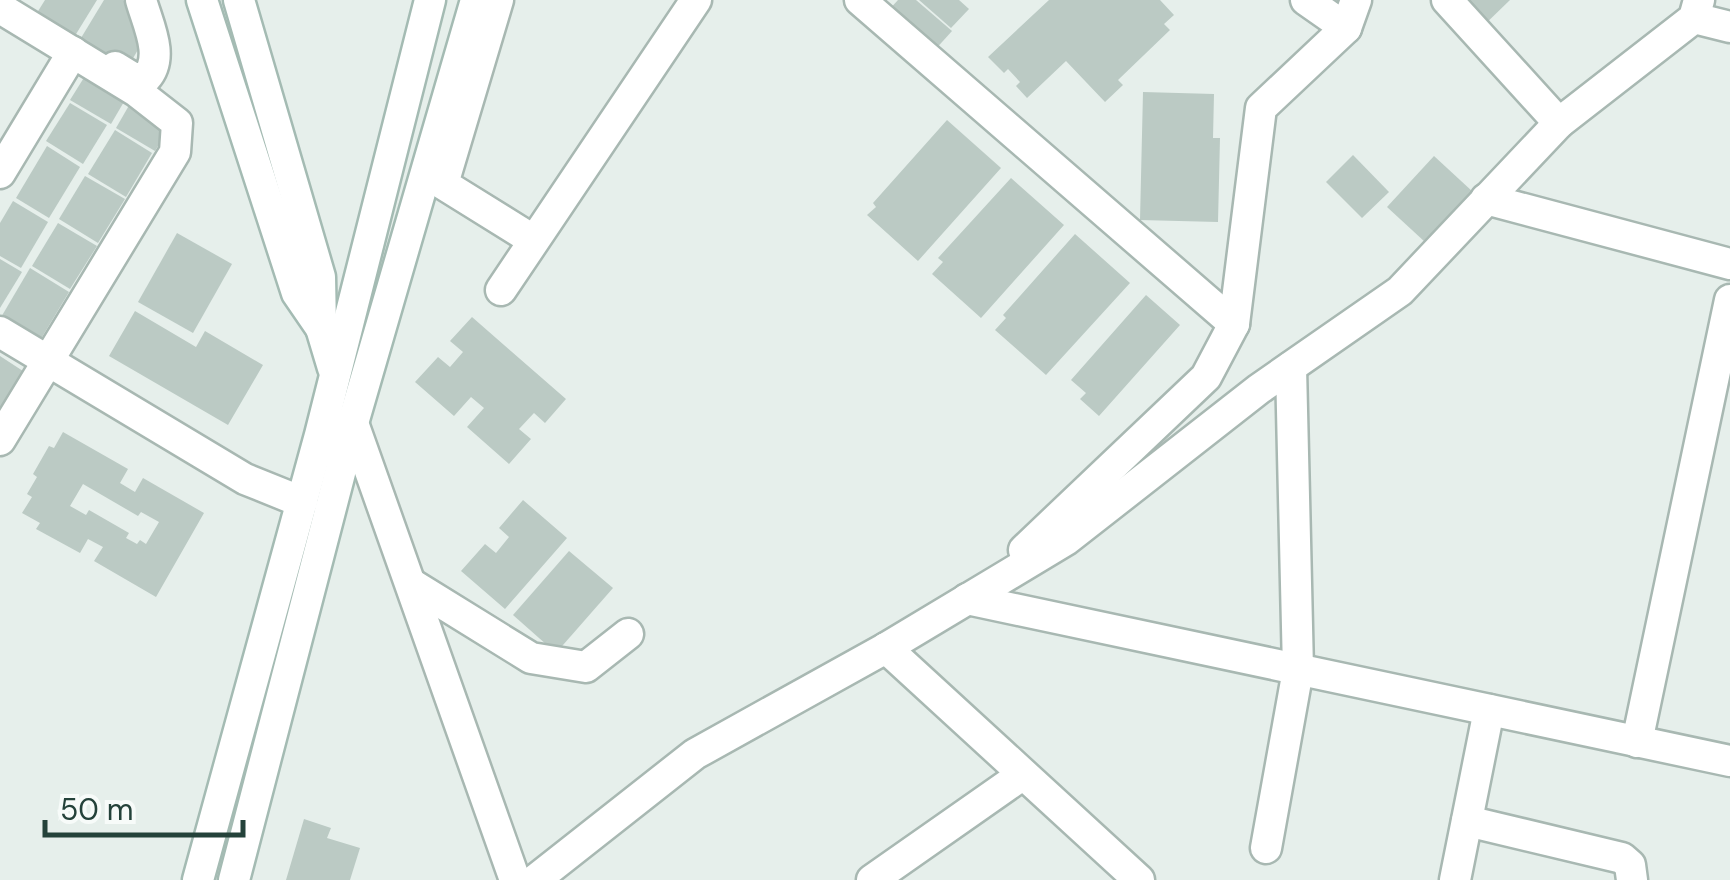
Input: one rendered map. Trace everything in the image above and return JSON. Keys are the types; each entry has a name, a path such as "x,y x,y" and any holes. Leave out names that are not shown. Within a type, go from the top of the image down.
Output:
{"street":[{"path":"7,9 133,78 146,78 154,68 156,55 142,0"},
{"path":"202,0 297,293 321,328"},
{"path":"239,0 320,277 321,328 334,371 516,880"},
{"path":"198,880 302,502 430,0"},
{"path":"234,880 353,423 476,0"},
{"path":"498,0 442,184 534,240"},
{"path":"500,290 696,0"},
{"path":"860,0 1234,324"},
{"path":"1024,550 1206,378 1234,324 1260,108 1351,14 1306,0"},
{"path":"1447,0 1559,123"},
{"path":"0,440 175,152 178,123 136,91 7,9"},
{"path":"535,880 695,754 886,648 1066,540 1291,367 1400,291 1559,123 1697,9 1730,26"},
{"path":"0,173 73,52"},
{"path":"1486,199 1730,264"},
{"path":"1637,742 1730,300"},
{"path":"0,332 244,479 302,502"},
{"path":"1266,848 1298,670 1291,367"},
{"path":"413,585 531,658 586,666 628,634"},
{"path":"967,600 1730,762"},
{"path":"886,648 1139,880"},
{"path":"1456,880 1489,710"},
{"path":"872,880 1022,775"},
{"path":"1467,821 1622,858 1630,864 1632,880"}],"building":[{"path":"45,0 97,0 73,39 35,16"},
{"path":"104,0 123,0 132,7 147,34 128,67 81,38"},
{"path":"898,0 916,0 952,31 933,52 887,12"},
{"path":"919,0 959,0 969,9 951,28"},
{"path":"1049,0 1160,0 1174,15 1164,24 1170,30 1118,80 1123,85 1105,102 1066,61 1027,98 1008,69 1004,73 988,57"},
{"path":"1449,0 1510,0 1478,31"},
{"path":"85,76 125,100 111,124 70,100"},
{"path":"1143,92 1214,94 1213,138 1220,138 1218,222 1140,220"},
{"path":"131,102 170,126 155,151 116,128"},
{"path":"70,103 107,125 83,164 46,141"},
{"path":"947,120 1001,168 918,261 867,215 876,207 873,203"},
{"path":"115,130 152,153 126,197 88,174"},
{"path":"47,146 80,167 49,218 16,198"},
{"path":"1353,155 1389,192 1362,218 1326,182"},
{"path":"1434,156 1473,192 1425,242 1387,207"},
{"path":"85,176 125,199 98,243 59,219"},
{"path":"1011,178 1064,225 981,318 932,274 943,262 938,258"},
{"path":"13,201 48,222 21,268 0,256 0,223"},
{"path":"58,223 97,246 70,289 32,266"},
{"path":"177,233 232,264 193,333 138,302"},
{"path":"1075,234 1130,283 1046,375 995,330 1006,318 1003,315"},
{"path":"0,259 22,272 0,308"},
{"path":"30,268 69,292 36,347 0,319"},
{"path":"1146,295 1180,325 1099,416 1080,399 1086,393 1071,380"},
{"path":"135,311 196,347 205,331 263,365 228,425 109,356"},
{"path":"472,317 566,399 545,423 534,413 519,429 531,439 509,464 467,427 484,408 471,397 454,416 415,382 438,357 450,367 463,352 450,341"},
{"path":"0,356 26,373 0,413"},
{"path":"63,432 128,469 120,483 135,492 143,478 204,513 156,597 94,561 103,547 88,539 80,553 36,529 40,523 22,513 32,497 27,494 37,477 33,474 49,446 54,448","holes":["83,484 138,516 141,512 159,522 146,544 126,538 129,533 89,510 86,515 70,506"]},
{"path":"523,500 567,538 505,609 461,571 485,544 496,553 509,537 499,528"},
{"path":"569,551 613,588 556,653 513,615"},
{"path":"304,819 331,828 327,838 360,848 350,880 286,880"}]}
